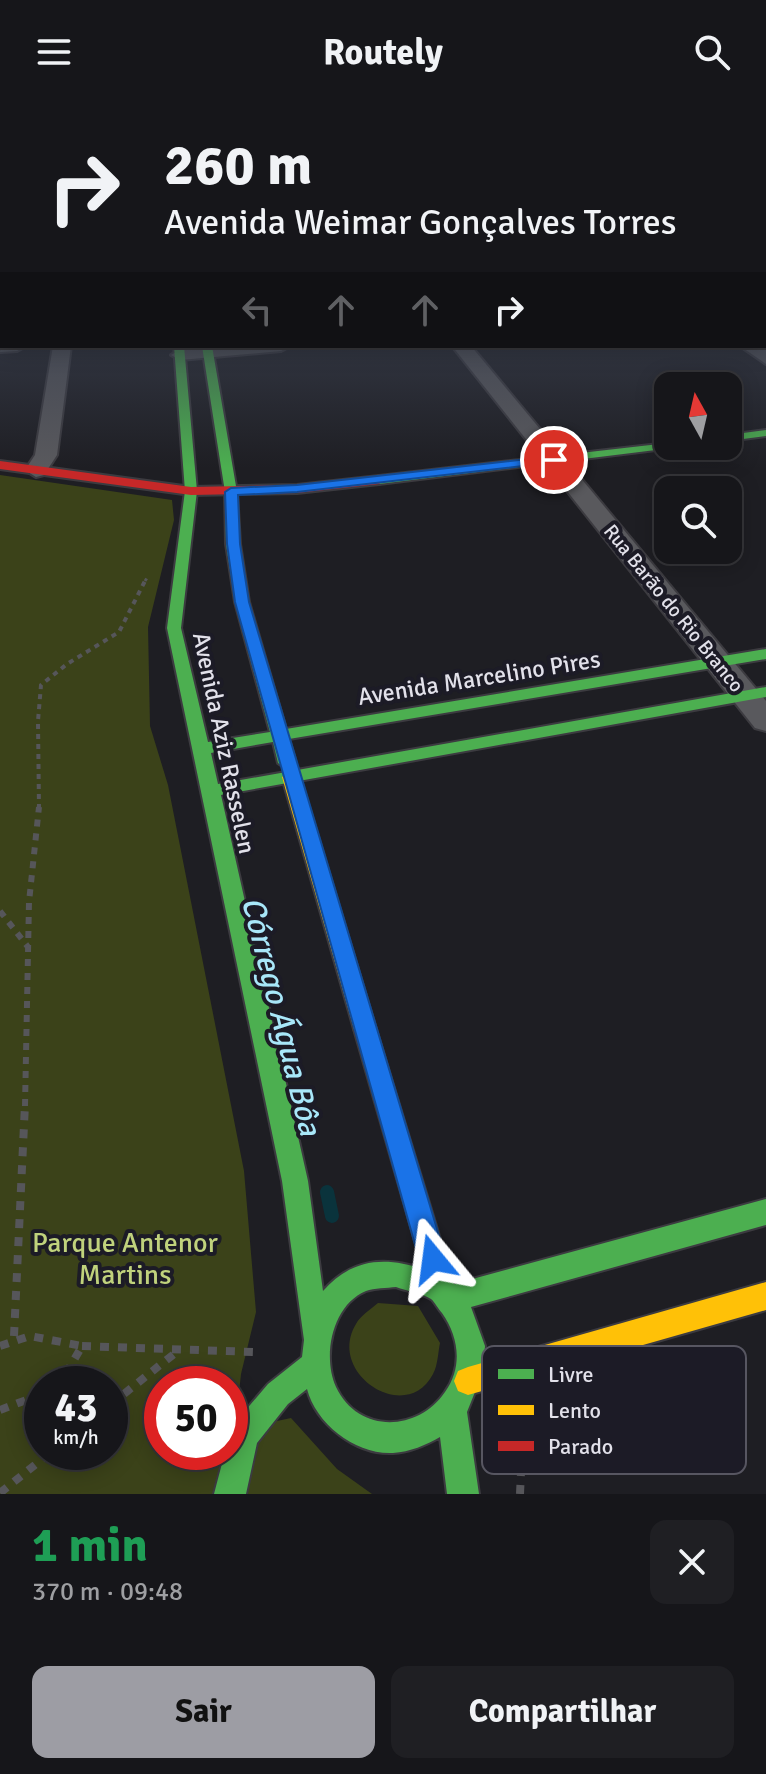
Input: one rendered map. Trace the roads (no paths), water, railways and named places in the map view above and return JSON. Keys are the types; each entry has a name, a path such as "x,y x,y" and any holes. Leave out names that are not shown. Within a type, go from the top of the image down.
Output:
{"main road":[{"name":"Avenida Aziz Rasselen","path":"179,350 190,482 174,628 295,1181 315,1334 314,1365 322,1395 341,1420 368,1437 398,1440 427,1432 452,1412 468,1381 470,1337 463,1317 446,1294 278,735 242,602 233,544 230,483 208,349"},
{"path":"742,422 766,419"},
{"path":"742,436 766,433"},
{"path":"0,465 41,463 190,482 297,489 548,453 654,434"},
{"path":"548,453 654,447"},
{"path":"0,450 41,463"},
{"name":"Avenida Marcelino Pires","path":"200,749 766,654"},
{"path":"211,791 755,694"},
{"path":"446,1294 766,1212"},
{"name":"Avenida Aziz Rasselen","path":"315,1334 326,1308 344,1287 367,1275 393,1271 418,1276 446,1294"},
{"path":"591,1346 766,1296"},
{"path":"230,1494 244,1436 278,1394 314,1365"},
{"path":"468,1381 482,1377"},
{"path":"452,1412 463,1494"}],"street":[{"path":"41,463 62,348"},
{"path":"179,350 232,348"},
{"name":"Rua Barão do Rio Branco","path":"463,348 717,663 755,694 766,721"}],"waterway":[{"name":"Córrego Água Bôa","path":"327,1192 332,1216"}],"park label":[{"name":"Parque Antenor Martins","path":"125,1258"}]}
